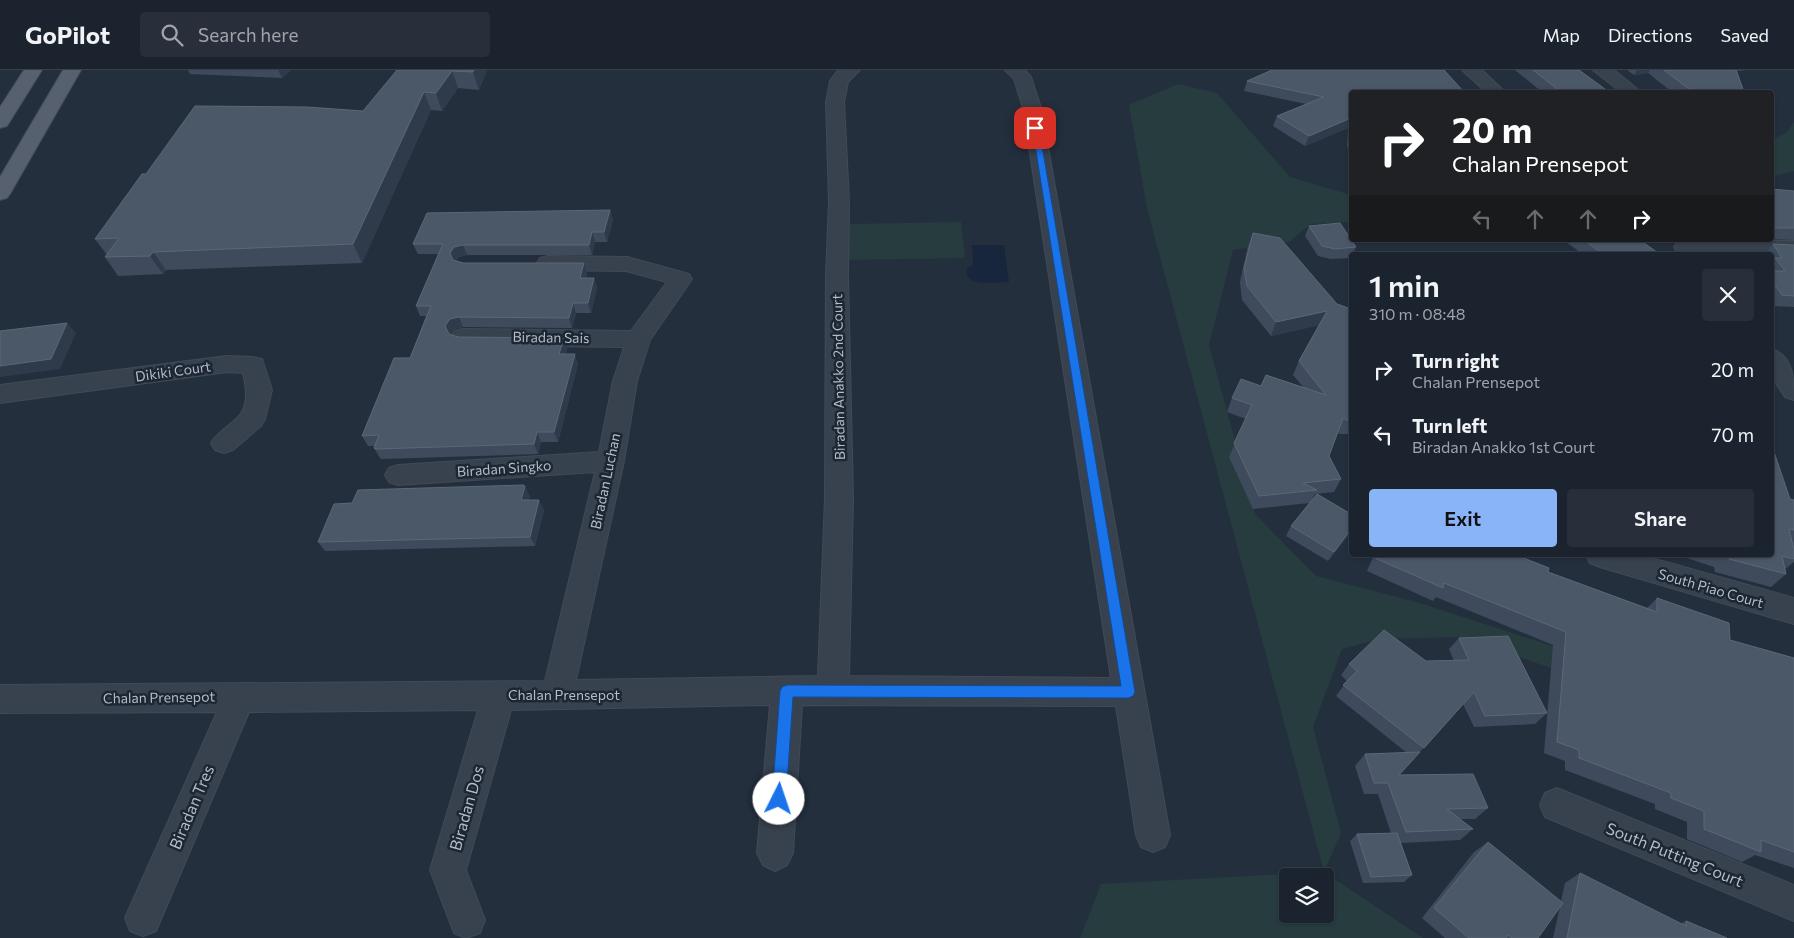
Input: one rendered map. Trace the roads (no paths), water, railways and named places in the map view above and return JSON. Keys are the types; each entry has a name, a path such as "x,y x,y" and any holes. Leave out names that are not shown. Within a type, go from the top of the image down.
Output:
{"main road":[{"path":"0,122 33,70"},
{"path":"0,194 72,70"}],"street":[{"name":"Biradan Anakko 2nd Court","path":"833,690 839,498 836,276 839,202 836,102 839,81 851,70"},
{"path":"1014,70 1022,78 1032,108 1152,835"},
{"path":"1471,70 1493,90"},
{"path":"1602,70 1629,90"},
{"path":"1684,247 1745,246 1794,248"},
{"name":"Biradan Luchan","path":"531,263 627,264 681,279 638,338 625,381 611,461 557,695"},
{"name":"Biradan Sais","path":"462,336 638,338"},
{"path":"1774,361 1794,391"},
{"name":"Dikiki Court","path":"0,394 227,364 253,365 260,390 252,420 224,443"},
{"path":"1774,397 1794,400"},
{"name":"Biradan Singko","path":"398,475 611,461"},
{"name":"South Piao Court","path":"1607,557 1794,611"},
{"name":"Chalan Prensepot","path":"0,699 557,695 833,690 1128,692"},
{"path":"775,853 787,691"},
{"name":"Biradan Dos","path":"467,920 448,870 499,694"},
{"name":"Biradan Tres","path":"143,918 239,696"},
{"name":"South Putting Court","path":"1557,805 1794,903"}],"water":[{"path":"972,245 1004,245 1009,282 989,283 970,279 967,274 967,268 973,265"}]}
